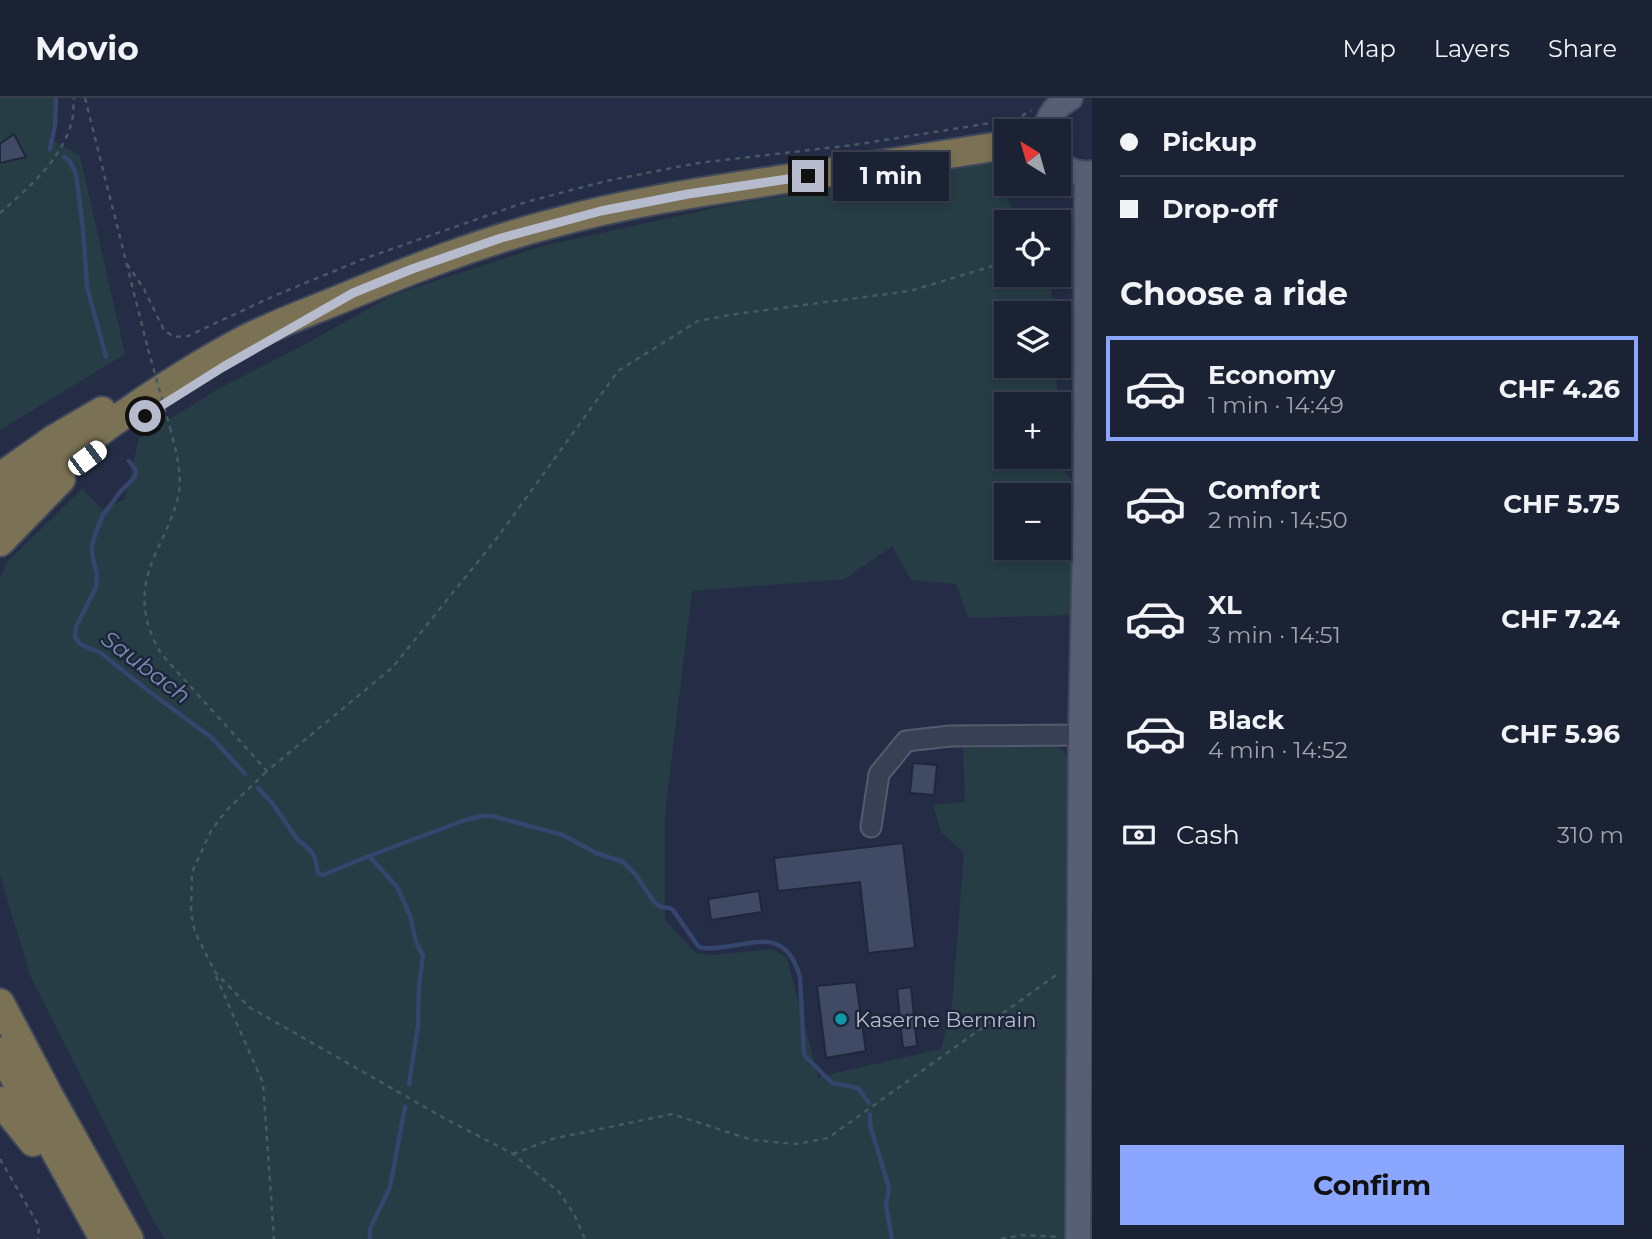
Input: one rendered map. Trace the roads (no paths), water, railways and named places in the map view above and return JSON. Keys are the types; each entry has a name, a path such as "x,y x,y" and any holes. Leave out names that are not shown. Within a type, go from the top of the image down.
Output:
{"highway":[{"path":"0,477 77,425 242,341 412,269 501,238 601,211 688,194 994,147"},
{"path":"0,526 127,429 186,390 353,293"},
{"path":"0,509 115,421 242,341"},
{"path":"0,542 66,474"},
{"path":"0,1003 129,1239"},
{"path":"0,1051 101,1234"},
{"path":"0,1101 101,1234"}],"main road":[{"path":"1050,119 1060,104 1070,98"},
{"path":"1071,170 1089,173 1078,1239"}],"lane":[{"path":"871,827 879,774 906,741 950,736 1082,735"}],"waterway":[{"name":"Saubach","path":"50,149 55,125 56,98"},
{"name":"Saubach","path":"64,157 69,160 76,174 87,287 106,357"},
{"name":"Saubach","path":"129,461 136,471 135,477 103,515 92,545 97,575 96,587 76,627 75,637 80,644 101,653 212,738 245,774"},
{"name":"Saubach","path":"258,788 273,804 297,839 311,851 318,873 323,875 369,856 397,887 410,915 416,942 423,956 418,1026 409,1084"},
{"name":"Saubach","path":"369,856 465,820 492,816 563,835 596,853 623,862 636,875 654,902 673,910 698,946 718,948 760,942 773,943 783,948 793,959 800,977 804,1055 832,1083 858,1088 869,1103"},
{"path":"370,1239 370,1229 390,1187 405,1107"},
{"path":"870,1114 870,1125 889,1188 886,1205 892,1239"}],"place":[{"name":"Kaserne Bernrain","path":"841,1019"}]}
